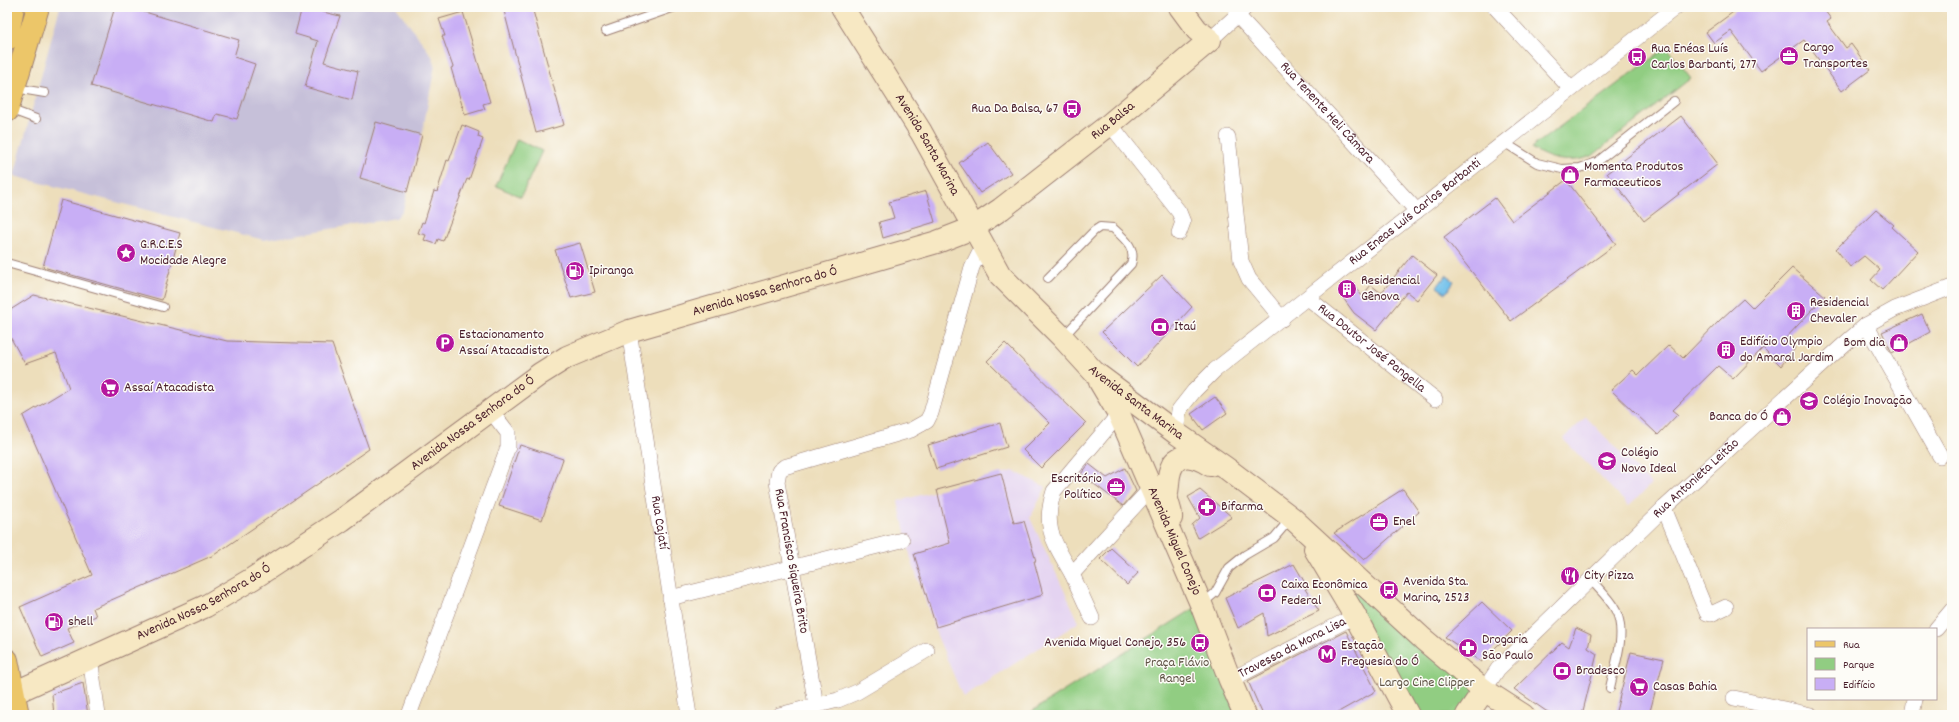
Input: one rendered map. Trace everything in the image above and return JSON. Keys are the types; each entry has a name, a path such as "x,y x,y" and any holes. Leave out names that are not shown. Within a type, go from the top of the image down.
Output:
{"main road":[{"path":"7,39 13,7"},
{"path":"10,102 38,7"},
{"name":"Avenida Santa Marina","path":"842,7 921,132 1000,275 1062,337 1094,372 1296,521 1423,639 1484,690 1523,715"},
{"path":"1184,9 1197,30 1210,40"},
{"path":"1184,9 1192,56"},
{"name":"Rua Balsa","path":"978,236 1001,209 1110,124 1210,40"},
{"name":"Avenida Nossa Senhora do Ó","path":"10,694 206,606 252,579 342,520 540,374 567,357 629,331 937,242 978,236"},
{"name":"Avenida Miguel Conejo","path":"1094,372 1119,414 1201,604 1245,715"},
{"path":"1168,528 1171,515 1167,498 1168,478 1173,463 1178,458 1187,456 1199,459 1215,468 1226,468"},
{"path":"1296,521 1355,616 1408,715"},
{"path":"7,660 10,694 18,715"},
{"path":"1469,715 1484,690"}],"street":[{"path":"1495,7 1571,89"},
{"name":"Rua Eneas Luís Carlos Barbanti","path":"1176,433 1179,410 1194,391 1215,370 1282,319 1676,7"},
{"name":"Rua Balsa","path":"1210,40 1242,11"},
{"name":"Rua Tenente Heli Câmara","path":"1242,11 1418,211"},
{"path":"1110,124 1178,212 1183,222 1179,233"},
{"path":"1228,137 1241,261 1249,279 1282,319"},
{"name":"Rua Francisco Siqueira Brito","path":"816,706 777,482 779,471 784,467 911,430 927,421 931,413 972,267 978,236"},
{"name":"Rua Antonieta Leitão","path":"1484,690 1498,669 1664,508 1790,392 1866,325 1896,309 1952,287"},
{"name":"Rua Doutor José Pangella","path":"1308,298 1435,399"},
{"path":"1866,325 1940,456"},
{"name":"Rua Cajatí","path":"629,331 689,715"},
{"path":"410,715 508,447 508,433 491,411"},
{"path":"1092,618 1072,574 1052,537 1048,520 1049,505 1054,491 1119,414"},
{"path":"1072,574 1151,488"},
{"path":"1664,508 1707,614 1711,614 1726,607"},
{"path":"670,598 902,540"},
{"path":"1937,628 1952,610"},
{"name":"Travessa da Mona Lisa","path":"1230,680 1355,616"},
{"path":"779,715 838,700 857,692 928,650"},
{"path":"90,658 98,715"},
{"path":"1734,698 1812,715"},
{"path":"1912,715 1914,700"}],"lane":[{"path":"606,31 675,7"},
{"path":"10,102 45,93"},
{"path":"1505,143 1536,163 1562,169 1580,168 1597,162 1674,101"},
{"path":"10,102 36,119"},
{"path":"1048,278 1094,231 1100,227 1113,228 1132,250 1134,258 1131,264 1062,337"},
{"path":"7,263 163,307"},
{"path":"1201,604 1215,593 1229,568 1274,538 1296,521"},
{"path":"1590,579 1616,611 1620,624 1620,637 1610,688"}],"shaded area":[{"path":"60,7 396,7 432,56 435,65 422,135 403,210 396,218 264,240 14,176"},
{"name":"Colégio Novo Ideal","path":"1586,417 1651,484 1629,506 1563,439"},
{"path":"1013,471 1046,487 1030,518 1079,622 963,697 938,638 911,559 898,501"}],"green space":[{"path":"1667,47 1691,78 1592,156 1576,160 1561,160 1546,156 1531,148"},
{"path":"517,139 542,151 521,197 496,186"},
{"name":"Largo Cine Clipper","path":"1365,584 1484,690 1467,715 1408,715 1345,590"},
{"name":"Praça Flávio Rangel","path":"1198,606 1244,715 1026,715"}],"water":[{"path":"1446,275 1454,281 1446,293 1437,287"}],"building":[{"path":"115,7 128,7 239,40 234,57 255,64 237,119 217,114 214,122 91,86"},
{"path":"302,7 340,16 324,62 358,71 352,100 305,87 318,41 295,34"},
{"path":"503,7 532,7 564,125 536,133"},
{"path":"1740,7 1822,7 1831,19 1827,22 1846,48 1851,44 1870,70 1842,91 1804,40 1761,71 1731,31 1714,43 1706,32"},
{"path":"463,12 490,102 483,104 485,109 465,115 451,68 453,67 442,36 445,36 439,19"},
{"path":"1681,116 1718,164 1644,221 1607,173"},
{"path":"376,122 422,135 407,192 360,178"},
{"path":"462,125 479,132 478,137 483,139 469,180 467,179 443,241 438,239 436,244 424,240 426,235 418,233 422,222 424,223 434,191 437,192 447,160 449,161"},
{"path":"988,142 1011,173 980,193 959,163"},
{"path":"1566,180 1616,244 1511,321 1444,237 1495,198 1512,221"},
{"path":"926,191 935,222 883,238 879,222 894,218 889,202"},
{"path":"61,200 180,233 162,300 43,267"},
{"path":"1876,210 1894,225 1892,227 1918,251 1882,290 1871,280 1880,270 1864,256 1850,267 1836,249"},
{"name":"Ipiranga","path":"580,243 595,292 571,298 555,250"},
{"path":"1412,255 1437,275 1417,300 1407,292 1376,330 1354,313 1338,291 1351,281 1362,296 1371,285 1381,293"},
{"path":"1792,268 1825,296 1785,339 1795,348 1781,366 1763,348 1733,379 1718,366 1673,410 1678,414 1658,435 1611,390 1633,370 1638,375 1669,345 1683,358 1743,299 1752,308"},
{"path":"1162,275 1192,307 1137,367 1102,332"},
{"path":"34,295 227,341 332,344 369,449 214,555 93,608 96,616 67,628 74,643 42,657 20,607 92,575 23,416 69,388 56,353 25,364 7,331 7,312"},
{"name":"Bom dia","path":"1922,314 1930,332 1892,353 1882,332"},
{"path":"1005,343 1086,423 1041,468 1023,450 1050,423 987,361"},
{"path":"1215,397 1227,413 1203,430 1191,414"},
{"path":"1000,423 1007,447 936,469 928,445"},
{"path":"520,445 563,459 542,520 499,506"},
{"name":"Escritório Político","path":"1089,464 1107,478 1125,468 1136,491 1123,506 1081,474"},
{"path":"1001,473 1014,523 1024,521 1036,561 1034,561 1043,595 936,627 914,554 950,543 937,490"},
{"name":"Enel","path":"1403,489 1419,512 1364,560 1334,533"},
{"name":"Bifarma","path":"1200,490 1232,517 1198,538 1192,525 1200,518 1188,497"},
{"path":"1111,548 1138,573 1127,585 1100,559"},
{"name":"Caixa Econômica Federal","path":"1294,564 1308,588 1305,589 1319,611 1267,636 1264,613 1238,628 1225,598"},
{"path":"1482,602 1512,631 1481,662 1445,637"},
{"name":"Bradesco","path":"1576,628 1591,635 1588,648 1597,654 1582,715 1555,715 1546,711 1514,689 1562,642 1569,647"},
{"name":"Estação Freguesia do Ó","path":"1346,631 1376,691 1333,715 1263,715 1248,681"},
{"name":"Casas Bahia","path":"1631,652 1664,659 1649,715 1615,715"},
{"path":"83,683 88,715 54,715 52,694"}],"place":[{"name":"Cargo Transportes","path":"1789,56"},
{"name":"Rua Enéas Luís Carlos Barbanti, 277","path":"1637,57"},
{"name":"Rua Da Balsa, 67","path":"1072,109"},
{"name":"Momenta Produtos Farmaceuticos","path":"1570,175"},
{"name":"G.R.C.E.S Mocidade Alegre","path":"126,253"},
{"name":"Ipiranga","path":"575,271"},
{"name":"Residencial Gênova","path":"1347,289"},
{"name":"Residencial Chevaler","path":"1796,311"},
{"name":"Itaú","path":"1160,327"},
{"name":"Estacionamento Assaí Atacadista","path":"445,343"},
{"name":"Bom dia","path":"1899,343"},
{"name":"Edifício Olympio do Amaral Jardim","path":"1726,350"},
{"name":"Assaí Atacadista","path":"110,388"},
{"name":"Colégio Inovação","path":"1809,401"},
{"name":"Banca do Ó","path":"1782,417"},
{"name":"Colégio Novo Ideal","path":"1607,461"},
{"name":"Escritório Político","path":"1116,487"},
{"name":"Bifarma","path":"1207,507"},
{"name":"Enel","path":"1379,522"},
{"name":"City Pizza","path":"1570,576"},
{"name":"Avenida Sta. Marina, 2523","path":"1389,590"},
{"name":"Caixa Econômica Federal","path":"1267,593"},
{"name":"shell","path":"54,622"},
{"name":"Avenida Miguel Conejo, 356","path":"1200,643"},
{"name":"Drogaria São Paulo","path":"1468,648"},
{"name":"Estação Freguesia do Ó","path":"1327,654"},
{"name":"Bradesco","path":"1562,671"},
{"name":"Casas Bahia","path":"1639,687"}]}
